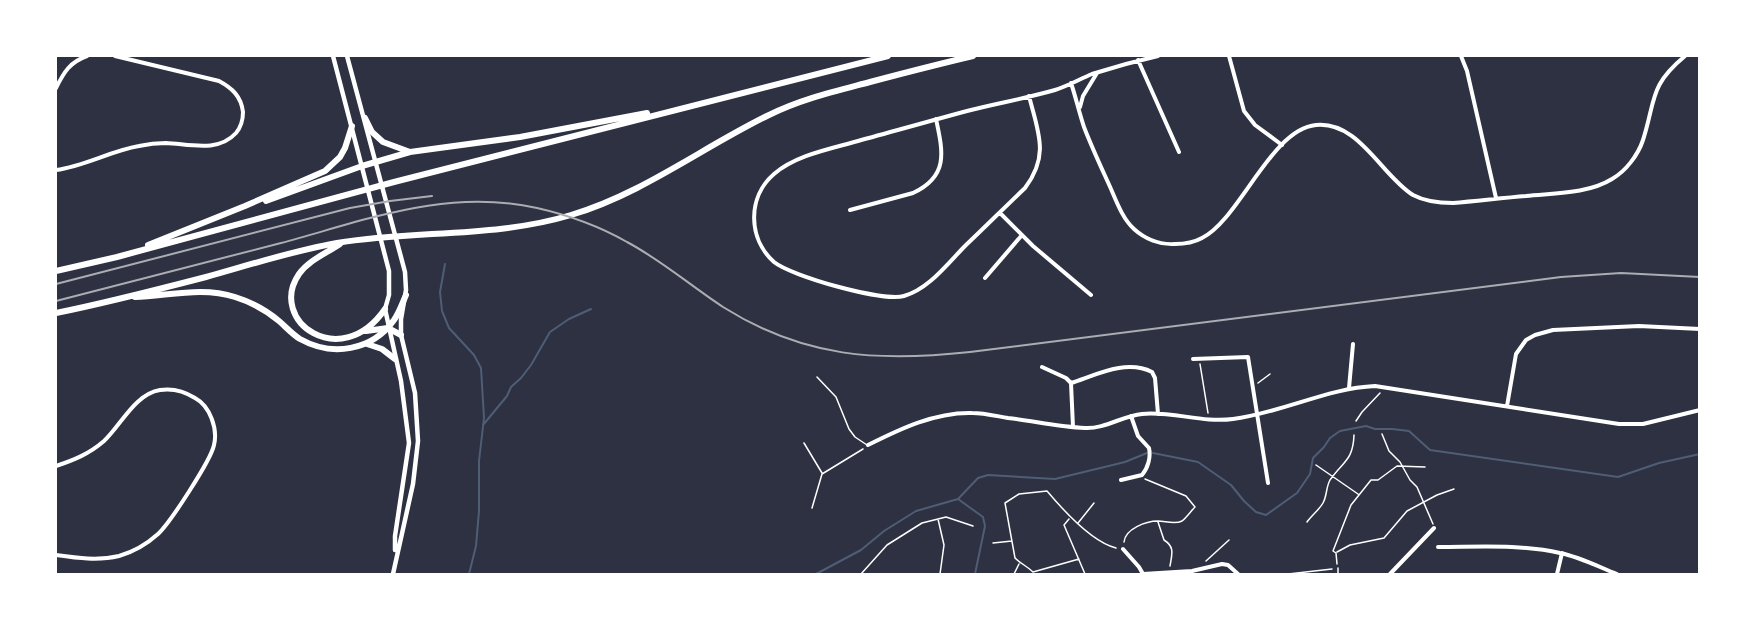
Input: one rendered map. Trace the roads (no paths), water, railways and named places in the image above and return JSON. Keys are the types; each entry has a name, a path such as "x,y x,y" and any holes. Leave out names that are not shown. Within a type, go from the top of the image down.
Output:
{"highway":[{"path":"56,272 394,182 888,56"},
{"path":"56,313 205,277 293,252 343,242 480,232 543,223 588,210 637,188 722,140 790,106 831,92 973,56"},
{"path":"245,206 274,199 376,161 410,152 520,137 698,104"},
{"path":"365,118 372,132 383,142 410,152"},
{"path":"117,257 325,171 340,157 352,126"},
{"path":"343,242 312,262 299,274 293,290 293,305 302,324 322,337 338,339 388,328 401,335"},
{"path":"119,298 214,292 234,296 267,312 295,335 319,346 344,349 367,344 388,328 395,319 406,295"},
{"path":"362,332 385,309"},
{"path":"367,344 382,349 395,359"}],"street":[{"path":"56,88 67,67 75,60 87,56"},
{"path":"56,170 120,150 155,143 212,146 228,140 239,129 243,115 242,109 231,87 219,81 115,56"},
{"path":"332,56 389,271 389,295 385,309 401,381 409,443 395,536 396,556"},
{"path":"347,56 405,272 406,295 401,335 415,393 418,441 413,484 393,574"},
{"path":"1029,96 1039,138 1040,162 1032,179 926,284 913,293 893,298 794,273 776,263 763,249 755,231 754,211 762,189 772,176 794,162 830,149 936,119 1056,89 1138,60 1158,56"},
{"path":"1229,56 1244,111 1255,125 1282,145"},
{"path":"1461,56 1467,71 1497,198"},
{"path":"1071,83 1090,142 1125,219 1133,228 1156,243 1188,243 1209,234 1282,145 1301,129 1312,126 1328,125 1349,134 1402,186 1436,203 1585,189 1612,179 1631,162 1639,149 1655,91 1660,81 1667,71 1685,56"},
{"path":"1138,60 1179,152"},
{"path":"1080,108 1083,96 1098,73"},
{"path":"850,210 913,193 922,189 933,179 942,159 936,119"},
{"path":"1000,213 1091,295"},
{"path":"985,278 1022,235"},
{"path":"1507,406 1516,354 1526,340 1535,335 1553,330 1639,326 1700,329"},
{"path":"1349,388 1353,344"},
{"path":"1193,359 1240,356 1246,356 1249,359 1268,483"},
{"path":"1042,367 1071,382 1073,427"},
{"path":"1071,382 1120,368 1150,370 1155,378 1158,414"},
{"path":"868,445 903,428 938,417 969,412 1073,427 1101,427 1131,416 1158,414 1209,420 1232,419 1310,401 1349,388 1375,386 1634,425 1700,410"},
{"path":"56,465 93,450 142,399 160,390 184,391 199,400 214,426 214,447 175,514 159,533 136,549 119,555 95,559 56,555"},
{"path":"1121,480 1138,476 1145,471 1150,451 1138,436 1131,416"},
{"path":"1390,574 1434,528"},
{"path":"1438,548 1526,549 1562,553 1617,574"},
{"path":"1123,549 1143,574 1192,571 1225,564 1238,574"},
{"path":"1557,574 1562,553"}],"lane":[{"path":"817,377 836,397 849,429 855,437 868,445"},
{"path":"1338,568 1338,574"}],"waterway":[{"path":"445,264 440,292 442,311 449,328 474,355 481,368 484,418 479,461 479,511 476,546 469,574"},
{"path":"483,425 507,396 511,387 531,365 550,332 569,319 591,309"},
{"path":"1153,453 1198,462 1231,485 1256,512 1266,515 1297,493 1310,474 1313,458 1330,438 1340,431 1366,426 1375,429 1409,431 1430,450 1618,477 1659,463 1700,454"},
{"path":"816,574 861,550 884,531 916,511 958,499 978,478 988,475 1055,479 1125,462 1147,453"},
{"path":"958,499 983,517 985,526 975,574"}],"railway":[{"path":"56,284 350,208 432,196"},
{"path":"56,301 407,209 471,202 503,203 537,208 583,222 640,249 723,307 753,324 812,346 873,356 970,352 1561,277 1621,273 1700,277"}]}
